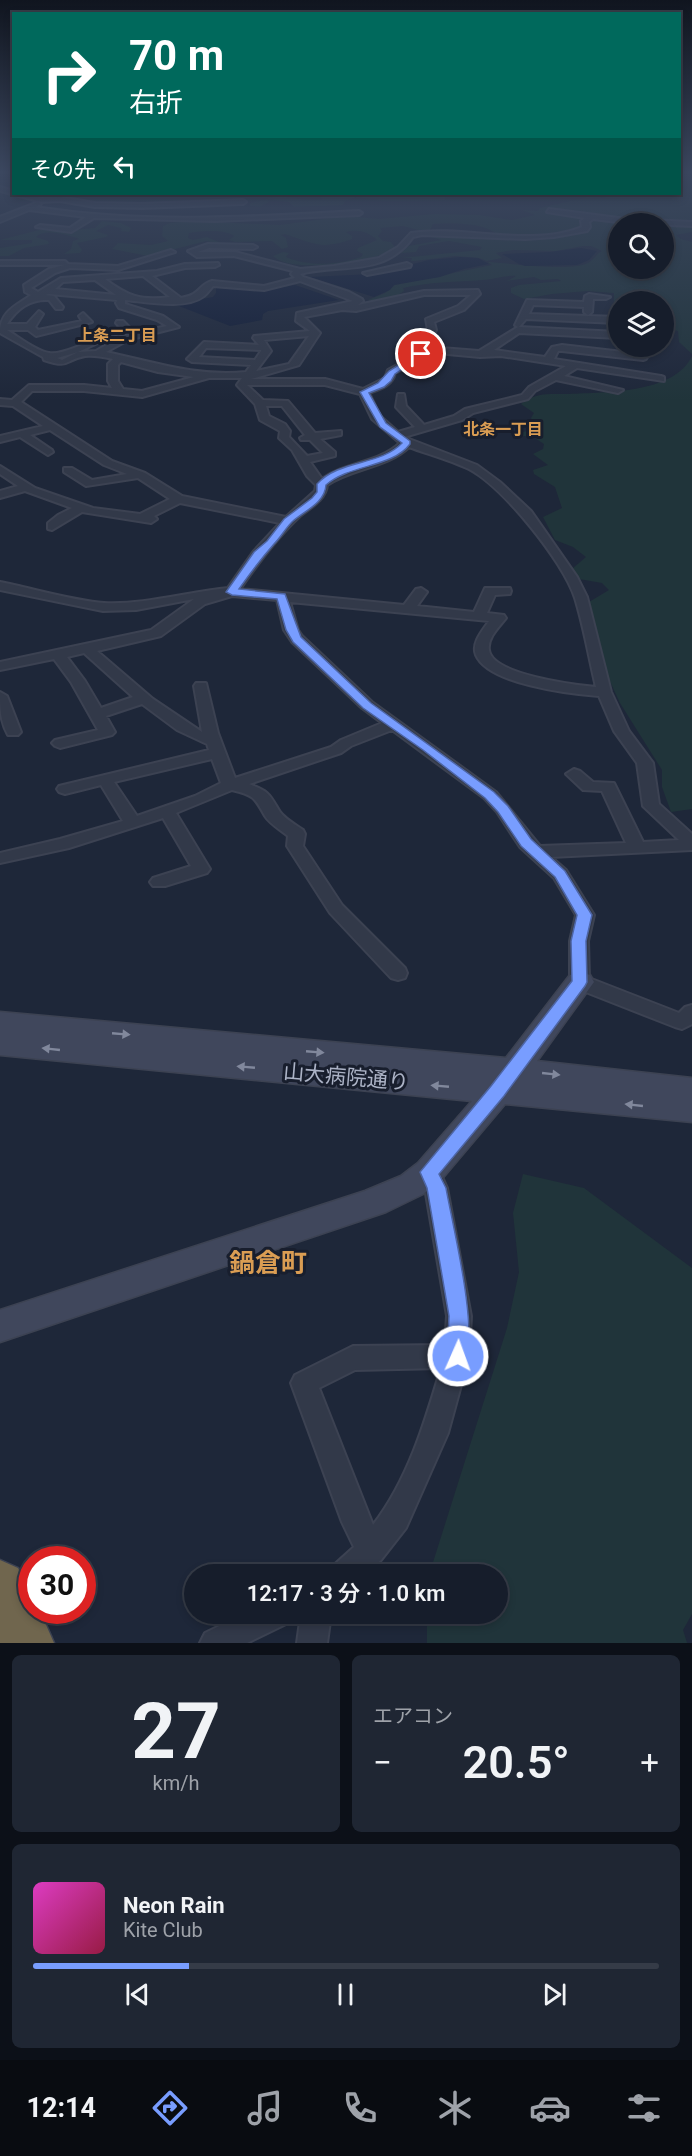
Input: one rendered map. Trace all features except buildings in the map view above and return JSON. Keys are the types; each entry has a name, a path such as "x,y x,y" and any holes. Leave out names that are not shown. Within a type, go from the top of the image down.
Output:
{"highway":[{"path":"0,1586 27,1643"}],"street":[{"path":"199,248 192,252 197,255 235,255 279,264 359,301 352,306 333,307 298,316 316,333"},
{"path":"48,291 158,301 200,296 205,293 208,285 219,282 264,288 299,275 373,263 402,248"},
{"path":"59,307 51,298 37,296 27,287 52,271 70,266 118,268 171,252"},
{"path":"0,263 23,257 58,256"},
{"path":"23,257 70,263 70,266"},
{"path":"0,327 13,310 48,291 61,280 143,273 191,266 279,264"},
{"path":"299,275 357,274 407,265"},
{"path":"143,273 177,298 158,301"},
{"path":"95,276 122,298"},
{"path":"227,369 337,384 364,392 386,382 391,372 418,358 432,330 429,321 467,304 475,296 475,292 424,292 356,308 333,307"},
{"path":"588,319 589,296 606,297"},
{"path":"96,355 114,342 136,334 175,327 160,318 122,306 120,303 122,298"},
{"path":"424,349 480,354 517,330 530,302 588,305"},
{"path":"30,327 39,314"},
{"path":"0,327 30,327 36,333 88,322 83,316"},
{"path":"522,316 608,320"},
{"path":"0,327 39,353 50,356 75,350 126,328 120,324"},
{"path":"517,330 608,335"},
{"path":"266,348 257,338 316,333"},
{"path":"15,403 29,388 94,389 142,394 209,376 249,373 292,366 316,333"},
{"path":"97,339 114,342"},
{"path":"249,373 192,359 204,345 266,348"},
{"path":"266,348 242,385 260,403 264,418 281,426 285,431 284,438 305,460 308,469 322,484"},
{"path":"549,359 555,349 562,348 608,353"},
{"path":"485,352 549,359 617,373 662,379"},
{"path":"46,370 82,353 120,358 156,369 209,376"},
{"path":"50,356 47,358 62,362 101,365"},
{"path":"117,393 119,391 112,375 113,364 120,358"},
{"path":"0,666 156,633 200,601 232,592 252,560 288,521 315,500 321,492 322,484 331,476 345,469 392,456 402,439 420,428 458,418 469,411 525,397 532,389 576,365"},
{"path":"598,386 617,373"},
{"path":"557,377 618,390"},
{"path":"280,403 274,395 316,382"},
{"path":"364,392 376,417 402,439 473,467 492,480 527,513 573,580 581,597 604,692 622,731 645,763 651,806 692,844"},
{"path":"401,396 401,407 420,428"},
{"path":"0,402 15,403 108,463 141,475 178,499 288,521"},
{"path":"260,403 285,403 312,437 331,454 305,460"},
{"path":"0,439 51,427"},
{"path":"289,441 337,433"},
{"path":"22,434 48,452"},
{"path":"0,470 26,487 91,511 147,518 178,499"},
{"path":"68,470 90,484 141,475"},
{"path":"0,495 26,487"},
{"path":"52,526 62,517 81,508"},
{"path":"0,586 103,607 136,606 196,595 232,592 499,618 482,645 486,661 501,670 576,690 604,692"},
{"path":"479,616 490,591 505,591"},
{"path":"407,610 421,592"},
{"path":"0,1326 374,1202 412,1185 429,1172 506,1080 580,982 579,941 585,915 560,874 526,843 503,809 490,795 367,705 297,639 291,630 282,596"},
{"path":"87,649 145,698 197,737 216,748"},
{"path":"58,655 98,714 107,732 60,743"},
{"path":"201,686 210,733 230,785"},
{"path":"0,696 13,732"},
{"path":"98,714 145,698"},
{"path":"0,858 63,844 133,823 230,785 336,750 346,743 394,724"},
{"path":"65,789 216,748"},
{"path":"574,774 589,786 608,786 637,847"},
{"path":"105,780 133,823"},
{"path":"230,785 245,788 262,796 269,804 273,815 297,834 295,846 336,909 398,973"},
{"path":"159,882 201,869 167,811"},
{"path":"536,852 692,844"},
{"path":"580,982 689,1022"},
{"name":"山大病院通り","path":"0,1023 506,1080 692,1110"},
{"name":"山大病院通り","path":"0,1044 506,1080 692,1090"},
{"path":"356,1564 371,1550 396,1518 435,1433 458,1356 459,1316 436,1188 429,1172"},
{"path":"371,1550 356,1522 304,1383 353,1358 458,1356"},
{"path":"215,1643 255,1624"},
{"path":"312,1643 315,1624"}],"shaded area":[{"path":"0,248 26,248 9,256 0,256"},
{"path":"80,248 82,250 80,253 64,254 71,249"},
{"path":"180,248 148,256 112,249"},
{"path":"359,248 396,249 370,258 333,264 297,265 283,262 273,256 283,252 289,253 286,257 295,260 324,264 361,257 363,254 357,251"},
{"path":"407,248 418,248 416,252 401,253"},
{"path":"482,248 574,248 556,251 513,250 496,253 502,258 487,261 455,256 415,261 411,261 412,258 401,258 480,250"},
{"path":"595,248 608,248 608,279 674,279 674,248 692,248 692,354 679,342 678,331 674,330 674,291 588,291 524,299 511,293 511,288 519,285 561,281 558,279 541,280 534,277 507,281 516,276 512,276 403,288 404,291 395,297 373,302 368,300 385,293 395,285 492,265 488,262 568,267 590,262 602,251"},
{"path":"692,356 692,809 671,812 662,787 662,770 620,703 608,677 589,602 609,590 602,583 579,579 572,569 586,557 573,547 555,540 543,517 562,508 555,487 534,474 533,470 548,465 533,454 543,449 544,444 535,438 513,434 532,430 534,424 531,418 534,413 521,404 532,397 549,394 619,391 655,384 670,378 683,368"},
{"path":"523,1174 584,1188 692,1268 692,1614 683,1630 687,1643 427,1643 427,1624 508,1624 508,1564 432,1564 507,1328 519,1272 513,1213"}],"water":[{"path":"581,248 597,251 589,260 577,265 525,266 502,254 550,252"},
{"path":"478,258 489,264 440,277 394,285 390,290 374,297 310,277 373,274 429,260"},
{"path":"295,285 339,300 268,311 263,314 262,320 230,326 174,304 213,297 216,287 219,286 262,291"}],"district":[{"name":"上条二丁目","path":"117,335"},
{"name":"北条一丁目","path":"503,429"},
{"name":"鍋倉町","path":"268,1263"}],"route":[{"path":"421,354 418,358 391,372 388,379 381,385 364,392 376,417 407,443 404,448 392,456 345,469 331,476 322,484 321,492 315,500 288,521 252,560 232,592 282,596 291,630 297,639 380,716 427,747 490,795 503,809 526,843 560,874 585,915 579,941 580,982 498,1091 429,1172 436,1188 459,1316 458,1356"}]}
